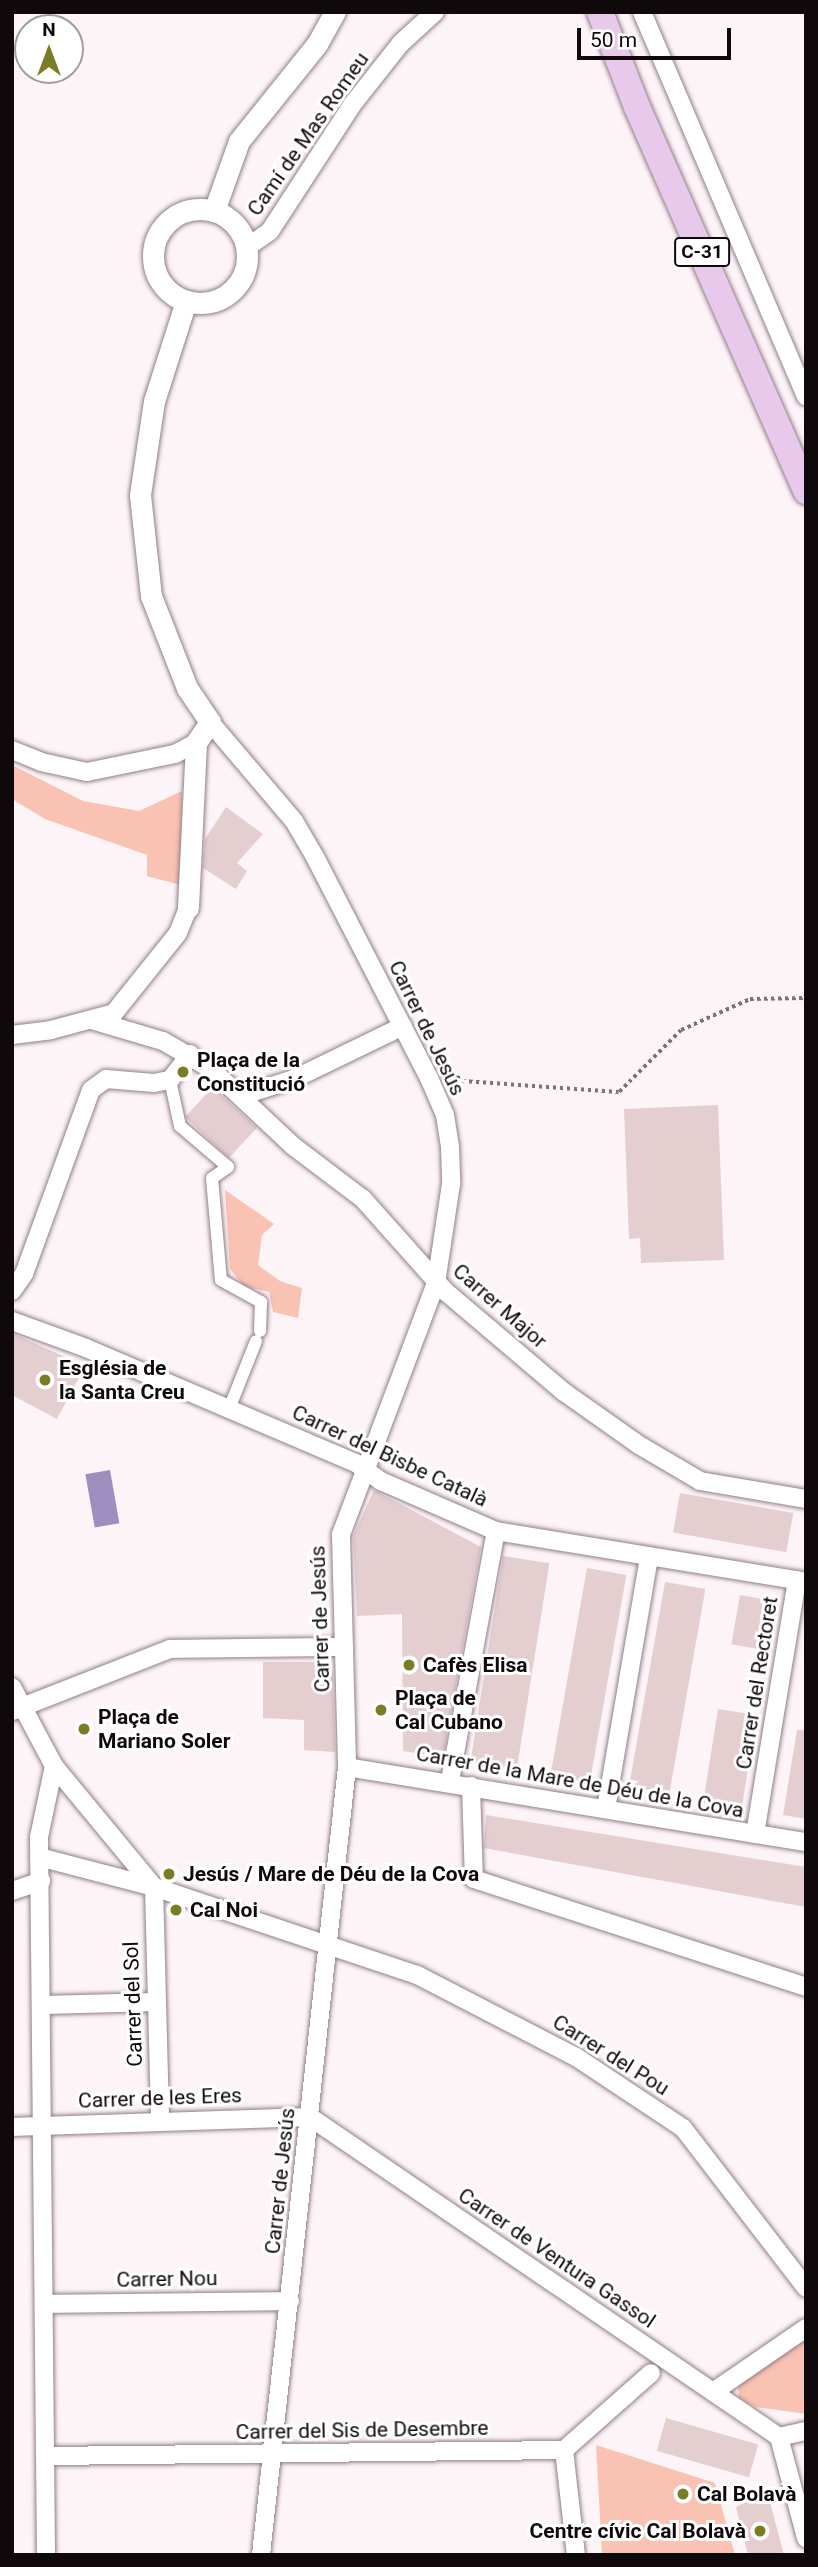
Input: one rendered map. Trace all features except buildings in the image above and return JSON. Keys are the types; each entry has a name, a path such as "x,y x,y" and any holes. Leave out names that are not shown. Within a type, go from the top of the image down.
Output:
{"main road":[{"name":"C-31","path":"600,12 637,107 806,491"}],"street":[{"path":"214,211 239,141 317,44 335,12"},
{"name":"Camí de Mas Romeu","path":"246,248 270,231 352,106 401,43 435,12"},
{"path":"642,12 806,396"},
{"path":"214,211 234,223 246,248 244,274 234,290 216,301 186,301 166,290 157,277 152,256 155,239 179,213 214,211"},
{"path":"12,750 41,762 87,772 175,754 195,743 210,722 187,688 151,596 140,495 154,401 186,301"},
{"name":"Carrer de Jesús","path":"210,722 294,821 429,1078 445,1115 450,1147 451,1184 436,1283 341,1535 347,1767 261,2555"},
{"path":"12,1035 92,1020 114,1013 178,933 188,908 195,743"},
{"path":"92,1020 163,1041 190,1054 170,1080"},
{"path":"242,1096 294,1079 403,1026"},
{"name":"Carrer Major","path":"190,1054 242,1096 293,1146 363,1199 436,1283 564,1392 700,1481 806,1499"},
{"path":"12,1291 24,1274 91,1090 106,1079 170,1080"},
{"path":"170,1080 180,1126 228,1167 212,1178 220,1280 261,1302 258,1336 229,1409"},
{"name":"Carrer del Bisbe Català","path":"12,1321 368,1469 381,1481 496,1531 801,1581"},
{"path":"450,1781 496,1531"},
{"path":"606,1809 649,1557"},
{"name":"Carrer del Rectoret","path":"755,1834 801,1581"},
{"path":"17,1709 170,1649 344,1647"},
{"path":"12,1687 17,1709 54,1766 153,1886"},
{"path":"46,2555 43,2005 39,1857 54,1766"},
{"name":"Carrer de la Mare de Déu de la Cova","path":"347,1767 450,1781 806,1842"},
{"path":"471,1786 474,1879 806,1987"},
{"name":"Carrer del Pou","path":"39,1857 153,1886 329,1942 417,1975 576,2057 683,2128 806,2288"},
{"path":"12,1891 40,1881"},
{"name":"Carrer del Sol","path":"153,1886 160,2119"},
{"path":"43,2005 156,2002"},
{"name":"Carrer de les Eres","path":"12,2127 160,2119 310,2118"},
{"name":"Carrer de Ventura Gassol","path":"310,2118 779,2437"},
{"name":"Carrer Nou","path":"45,2304 290,2301"},
{"path":"713,2392 806,2328"},
{"path":"576,2555 564,2450 651,2373"},
{"path":"806,2431 779,2437 806,2538"},
{"name":"Carrer del Sis de Desembre","path":"46,2461 273,2454 564,2450"}],"path":[{"path":"429,1078 619,1092 681,1030 750,999 806,998"}],"shaded area":[{"path":"12,765 83,801 139,811 182,791 181,885 147,876 147,855 45,819 12,799"},
{"path":"225,1190 274,1224 262,1235 258,1265 280,1281 302,1288 298,1318 273,1312 269,1292 244,1286 230,1269"},
{"path":"110,1470 119,1523 95,1528 85,1474"},
{"path":"806,2337 806,2414 756,2407 739,2398 738,2385"},
{"path":"596,2445 715,2483 735,2555 602,2555"}],"place":[{"name":"Plaça de la Constitució","path":"183,1072"},
{"name":"Església de la Santa Creu","path":"45,1380"},
{"name":"Cafès Elisa","path":"409,1665"},
{"name":"Plaça de Cal Cubano","path":"381,1710"},
{"name":"Plaça de Mariano Soler","path":"84,1729"},
{"name":"Jesús / Mare de Déu de la Cova","path":"169,1874"},
{"name":"Cal Noi","path":"176,1910"},
{"name":"Cal Bolavà","path":"683,2494"},
{"name":"Centre cívic Cal Bolavà","path":"760,2531"}]}
